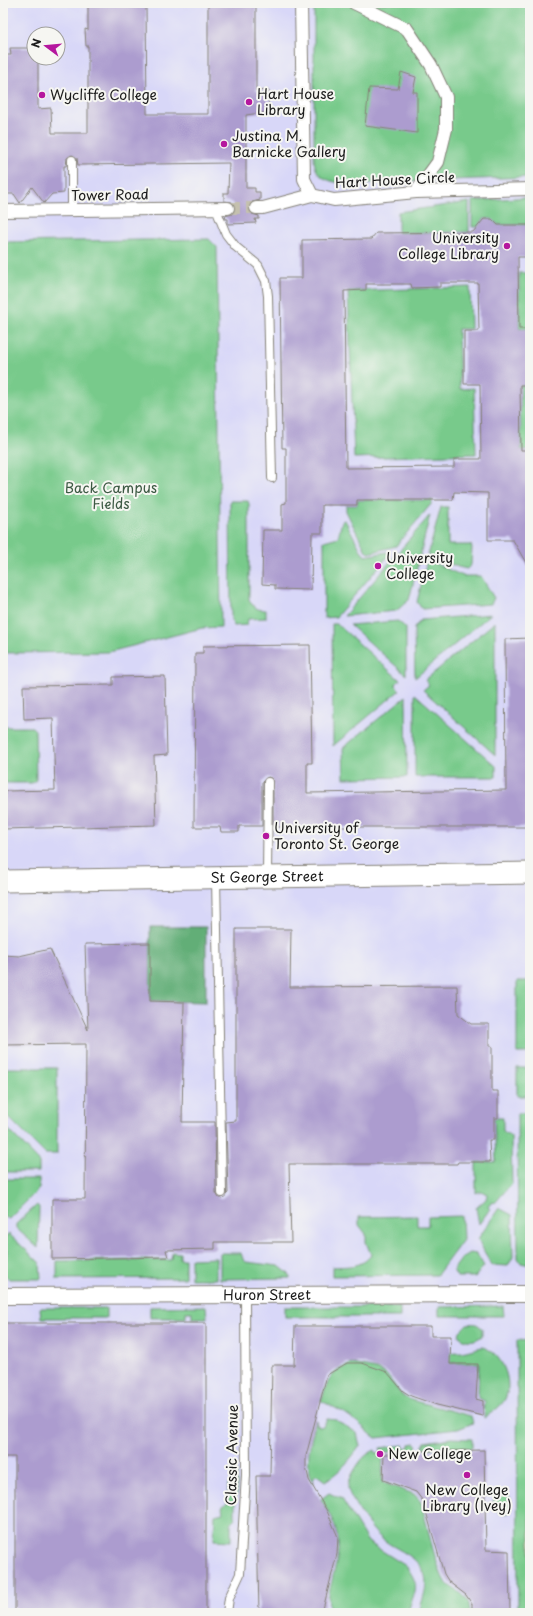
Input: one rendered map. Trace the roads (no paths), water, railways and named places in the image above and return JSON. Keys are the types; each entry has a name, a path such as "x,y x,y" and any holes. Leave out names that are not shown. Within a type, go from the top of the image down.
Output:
{"street":[{"path":"256,208 263,208 312,195 304,179 301,3"},
{"path":"354,3 408,29 431,65 446,97 446,129 438,162 416,192"},
{"name":"Hart House Circle","path":"312,195 334,200 416,192 530,189"},
{"name":"Tower Road","path":"3,211 222,208"},
{"name":"St George Street","path":"3,881 530,873"},
{"name":"Huron Street","path":"3,1296 530,1294"}],"lane":[{"path":"72,160 72,210"},
{"path":"222,208 226,234 236,247 258,265 266,281 268,296 272,478"},
{"path":"267,877 268,782"},
{"path":"216,878 222,1193"},
{"name":"Classic Avenue","path":"227,1613 229,1598 240,1574 246,1475 244,1295"}],"tunnel":[{"path":"228,208 256,208"}],"place":[{"name":"Wycliffe College","path":"42,95"},
{"name":"Hart House Library","path":"249,102"},
{"name":"Justina M. Barnicke Gallery","path":"224,144"},
{"name":"University College Library","path":"507,246"},
{"name":"University College","path":"378,566"},
{"name":"University of Toronto St. George","path":"266,836"},
{"name":"New College","path":"380,1454"},
{"name":"New College Library (Ivey)","path":"467,1475"}],"park label":[{"name":"Back Campus Fields","path":"111,496"}]}
